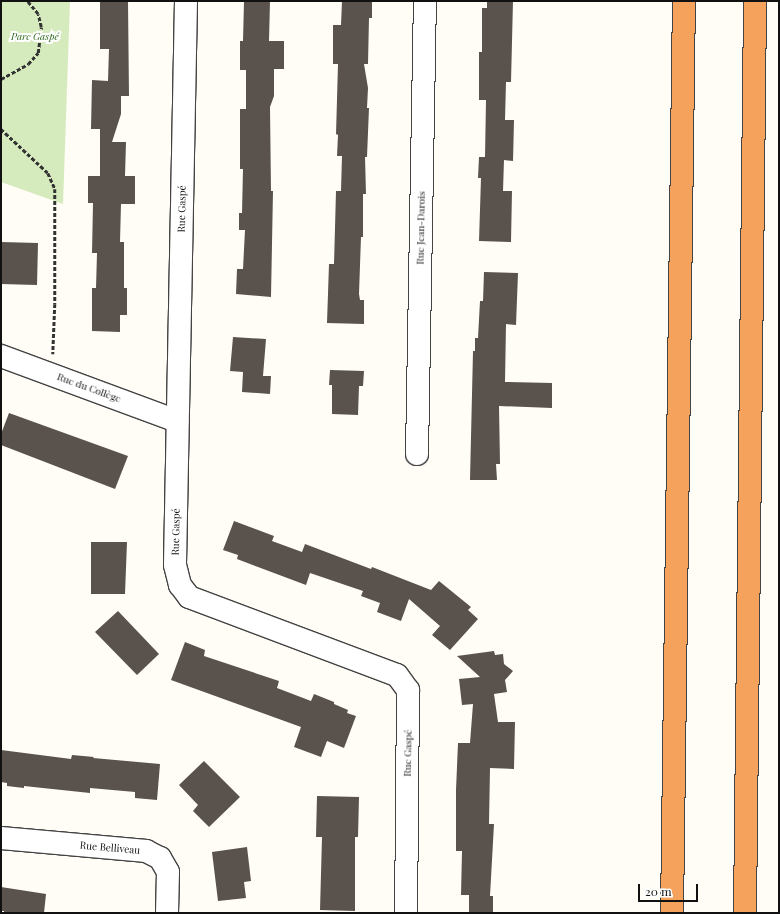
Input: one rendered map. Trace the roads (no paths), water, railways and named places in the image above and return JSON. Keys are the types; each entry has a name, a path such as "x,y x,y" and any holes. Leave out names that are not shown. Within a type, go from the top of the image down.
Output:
{"highway":[{"path":"672,913 684,1"},
{"path":"745,913 755,1"}],"street":[{"name":"Rue Gaspé","path":"186,1 177,421 176,565 180,585 189,597 397,675 408,690 406,913"},
{"name":"Rue Jean-Darois","path":"417,454 425,1"},
{"name":"Rue du Collège","path":"1,356 177,421"},
{"name":"Rue Belliveau","path":"1,838 146,851 160,858 168,872 167,913"}],"park label":[{"name":"Parc Gaspé","path":"35,37"}]}
